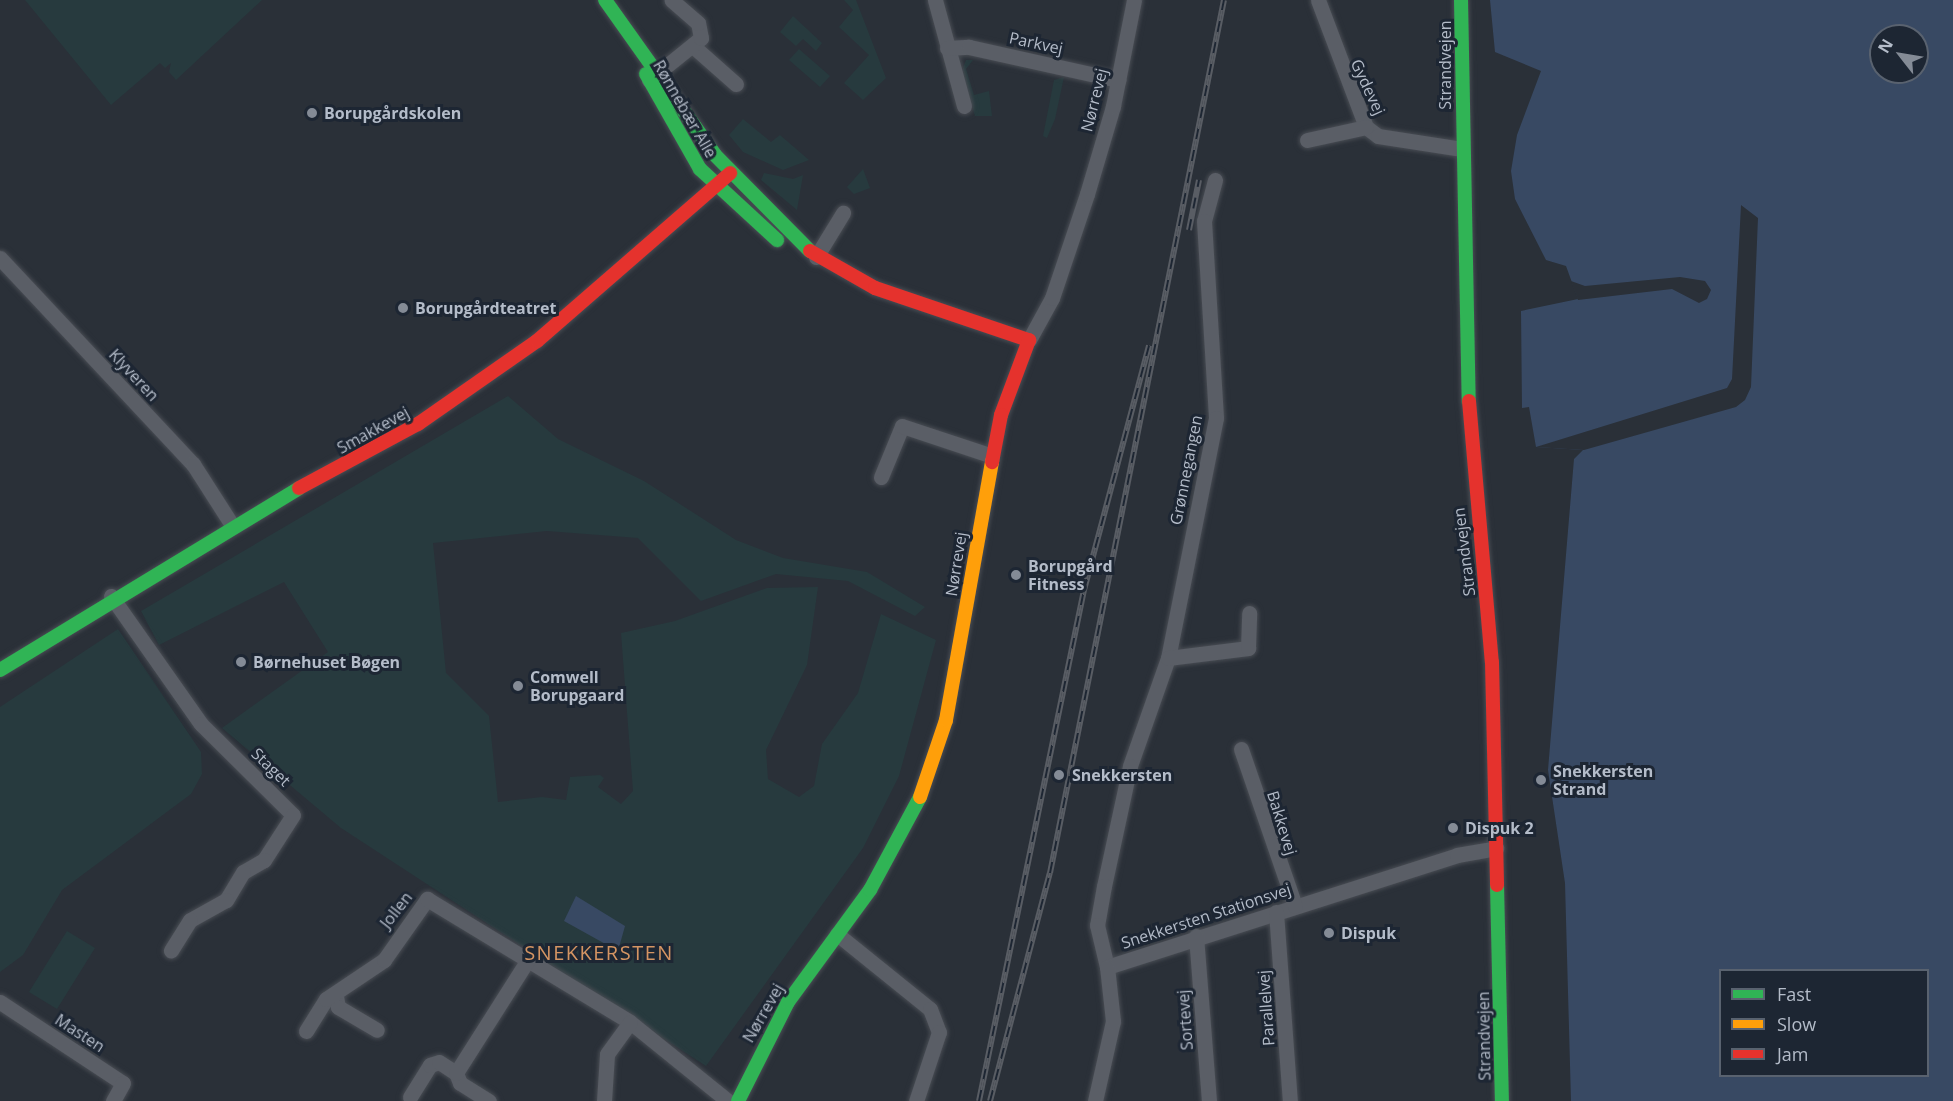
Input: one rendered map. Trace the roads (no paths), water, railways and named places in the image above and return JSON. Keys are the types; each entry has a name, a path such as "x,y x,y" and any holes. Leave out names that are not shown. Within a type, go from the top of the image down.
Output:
{"main road":[{"name":"Rønnebær Alle","path":"604,0 655,77 730,173 816,257"},
{"name":"Strandvejen","path":"1461,0 1468,419 1492,662 1502,1101"},
{"name":"Rønnebær Alle","path":"655,77 681,140 716,186 775,239 795,252 816,257 875,288 1029,340"},
{"name":"Smakkevej","path":"0,670 111,596 231,525 418,424 496,370 730,173"},
{"name":"Nørrevej","path":"738,1101 788,1002 837,934 894,848 935,758 962,640 992,456 1029,340"}],"street":[{"path":"655,77 694,47 702,30 672,0"},
{"path":"935,0 946,48 964,106"},
{"name":"Nørrevej","path":"1029,340 1068,253 1118,80 1134,0"},
{"name":"Gydevej","path":"1318,0 1336,60 1366,127 1378,136 1462,149"},
{"path":"694,47 736,84"},
{"name":"Parkvej","path":"946,48 969,47 1118,80"},
{"path":"1307,140 1366,127"},
{"name":"Grønnegangen","path":"1150,717 1168,658 1216,418 1204,222 1215,180"},
{"path":"816,257 843,213"},
{"name":"Klyveren","path":"0,258 194,464 231,525"},
{"path":"881,477 902,426 992,456"},
{"name":"Staget","path":"111,596 201,724 293,815 264,860 243,872 226,900 190,920 171,950"},
{"path":"1168,658 1248,648 1249,613"},
{"name":"Snekkersten Stationsvej","path":"1150,717 1130,766 1097,925 1107,967 1196,936 1496,848"},
{"name":"Bakkevej","path":"1240,749 1295,906"},
{"name":"Jollen","path":"306,1031 326,999 336,996 356,974 384,960 427,899 630,1022 728,1101"},
{"name":"Parallelvej","path":"1276,912 1290,1101"},
{"path":"837,934 930,1009 939,1032 916,1101"},
{"name":"Sortevej","path":"1196,936 1209,1101"},
{"path":"456,1073 527,961"},
{"path":"1095,1101 1113,1021 1107,967"},
{"path":"336,996 338,1007 377,1030"},
{"name":"Masten","path":"0,1002 123,1083 113,1101"},
{"path":"604,1101 607,1054 630,1022"},
{"path":"410,1097 430,1065 438,1062 456,1073 460,1083 489,1101"}],"water":[{"path":"1490,0 1953,0 1953,1101 1571,1101 1565,883 1548,770 1574,459 1583,450 1536,447 1529,407 1522,408 1521,311 1578,299 1566,266 1546,260 1515,199 1511,171 1517,135 1541,71 1495,52"},
{"path":"576,896 625,926 618,951 564,921"}],"railway":[{"path":"990,1101 1050,873 1224,0"},
{"path":"1189,230 1199,180"},
{"path":"979,1101 1084,590 1149,346"}],"place":[{"name":"Borupgårdskolen","path":"312,113"},
{"name":"Borupgårdteatret","path":"403,308"},
{"name":"Borupgård Fitness","path":"1016,575"},
{"name":"Børnehuset Bøgen","path":"241,662"},
{"name":"Comwell Borupgaard","path":"518,686"},
{"name":"Snekkersten","path":"1059,775"},
{"name":"Snekkersten Strand","path":"1541,780"},
{"name":"Dispuk 2","path":"1453,828"},
{"name":"Dispuk","path":"1329,933"}],"district":[{"name":"SNEKKERSTEN","path":"599,952"}]}
